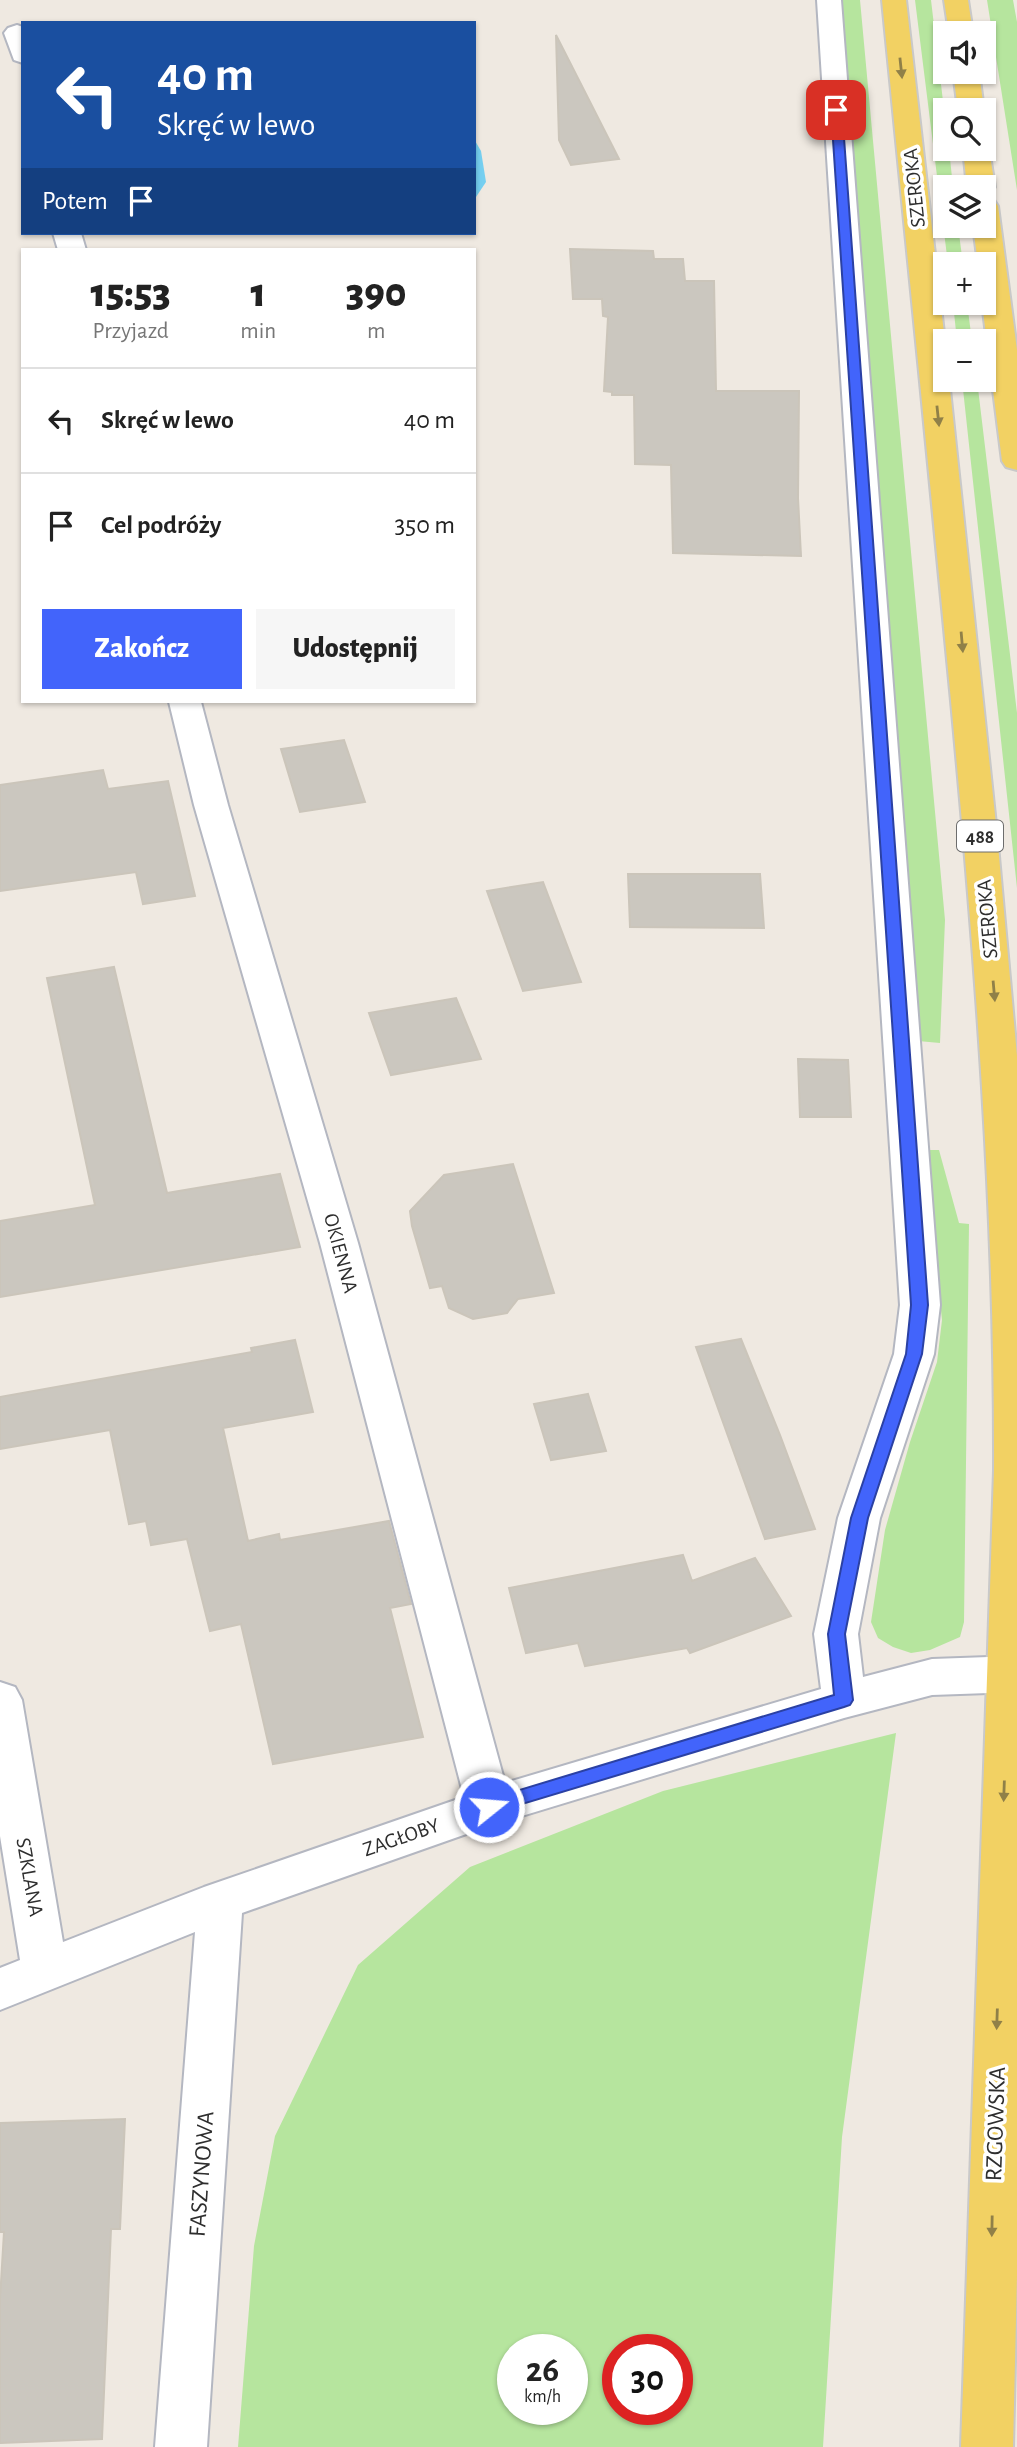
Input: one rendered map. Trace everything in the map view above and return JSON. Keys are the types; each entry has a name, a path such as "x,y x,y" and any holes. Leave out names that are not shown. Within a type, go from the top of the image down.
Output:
{"main road":[{"name":"SZEROKA","path":"894,0 960,624 1002,1098 1016,1385 1012,1674"},
{"path":"956,0 959,21"},
{"path":"988,238 1017,461"},
{"name":"RZGOWSKA","path":"987,2447 1012,1674"}],"street":[{"path":"829,0 920,1305 914,1354 859,1518 841,1608 836,1634 844,1700"},
{"name":"OKIENNA","path":"185,703 211,805 339,1243 489,1807"},
{"name":"ZAGŁOBY","path":"0,1989 220,1901 489,1807 844,1700 932,1677 1012,1674"},
{"name":"SZKLANA","path":"0,1700 45,1971"},
{"name":"FASZYNOWA","path":"181,2447 220,1901"}],"green space":[{"path":"837,0 860,0 945,920 940,1043 918,1041"},
{"path":"915,0 931,0 933,84 941,84 943,98 933,98 933,144"},
{"path":"987,0 1013,0 1017,22 1017,190 996,57 996,21 990,21"},
{"path":"935,161 950,161 952,175 937,175"},
{"path":"945,238 960,238 961,252 946,252"},
{"path":"954,315 969,315 970,329 956,329"},
{"path":"963,392 978,392 1017,713 1017,888"},
{"path":"924,1150 939,1150 959,1223 969,1224 964,1622 960,1637 930,1650 911,1653 878,1638 871,1622 885,1530 910,1442 937,1362 942,1320"},
{"path":"896,1733 842,2137 823,2447 238,2447 254,2246 275,2136 358,1965 470,1867 663,1791"}],"water":[{"path":"476,142 481,151 486,182 476,197"}],"building":[{"path":"556,35 619,159 571,165 559,140"},
{"path":"570,249 653,251 654,259 683,259 685,281 714,281 716,391 799,391 798,498 801,556 673,553 671,465 635,464 634,395 612,395 612,392 604,391 608,317 603,316 602,299 573,299"},
{"path":"344,740 365,802 300,812 281,749"},
{"path":"103,770 108,789 168,781 195,896 143,904 136,872 0,891 0,785"},
{"path":"628,874 760,874 764,928 630,927"},
{"path":"543,882 581,982 523,991 487,891"},
{"path":"114,967 167,1193 280,1174 300,1247 0,1297 0,1221 95,1205 47,978"},
{"path":"456,998 481,1059 391,1075 369,1013"},
{"path":"798,1059 848,1060 851,1117 800,1117"},
{"path":"513,1164 554,1293 518,1299 507,1313 473,1319 449,1308 442,1286 430,1288 410,1211 444,1175"},
{"path":"741,1339 815,1529 765,1539 696,1347"},
{"path":"295,1340 313,1412 223,1428 248,1541 279,1534 280,1540 389,1521 411,1604 390,1608 423,1737 273,1764 241,1624 210,1631 187,1539 151,1545 146,1521 129,1524 110,1430 0,1449 0,1397 252,1352 251,1348"},
{"path":"588,1394 606,1451 551,1460 534,1404"},
{"path":"683,1555 692,1581 755,1558 791,1616 690,1653 687,1648 585,1666 578,1643 526,1653 509,1588"},
{"path":"125,2119 120,2229 111,2229 102,2439 0,2443 0,2299 4,2232 0,2232 0,2123"}],"route":[{"path":"489,1807 844,1700 836,1634 859,1518 914,1354 920,1305 836,110"}]}
